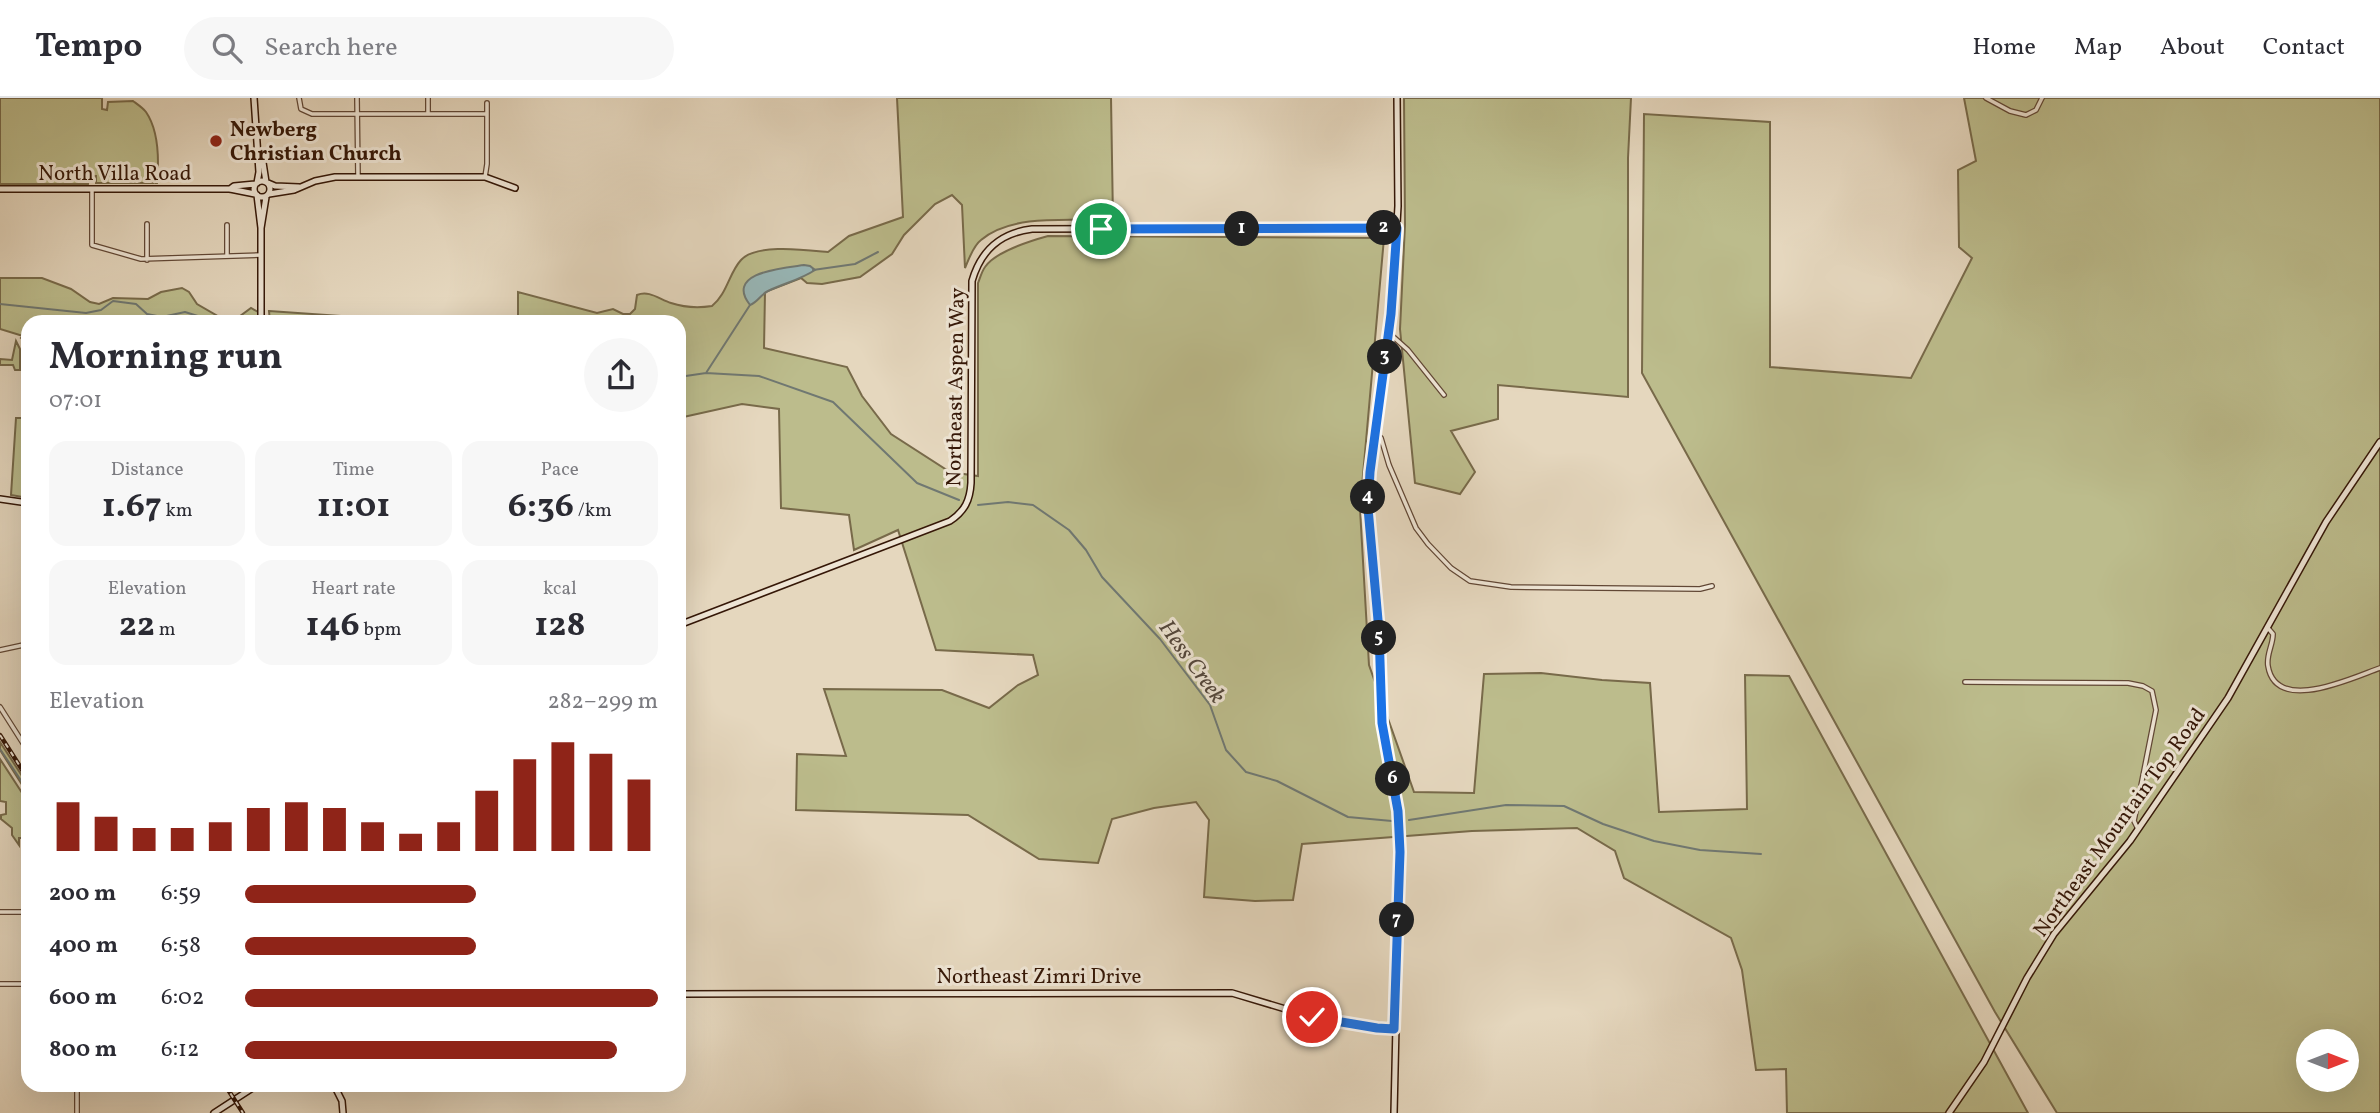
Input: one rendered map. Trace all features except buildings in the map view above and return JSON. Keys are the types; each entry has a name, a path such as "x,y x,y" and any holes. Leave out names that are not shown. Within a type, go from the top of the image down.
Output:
{"street":[{"path":"254,98 259,172 256,195 261,228 261,315"},
{"path":"299,98 304,112 487,114"},
{"path":"358,98 358,177"},
{"path":"428,98 428,114"},
{"path":"1394,1113 1399,822 1396,792 1382,723 1379,631 1368,485 1389,333 1397,228 1397,98"},
{"path":"1986,98 2010,111 2026,115 2036,110 2042,98"},
{"path":"487,103 485,177 515,188"},
{"path":"257,150 262,156 267,183 271,188 261,228"},
{"name":"North Villa Road","path":"0,189 230,189 268,195 294,190 325,178 485,177"},
{"name":"North Villa Road","path":"230,189 256,183 299,187"},
{"path":"92,189 92,245 147,260 261,255"},
{"path":"147,224 147,260"},
{"path":"227,255 228,225"},
{"name":"Northeast Aspen Way","path":"686,622 950,521 963,510 968,502 971,483 972,281 983,254 1000,238 1019,230 1032,229 1397,228"},
{"path":"1389,333 1408,350 1444,395"},
{"path":"1375,432 1383,443 1389,466 1416,528 1451,568 1470,581 1511,587 1704,589 1712,586"},
{"name":"Northeast Mountain Top Road","path":"1949,1113 1984,1062 2027,978 2054,934 2138,829 2228,698 2326,522 2380,442"},
{"path":"0,499 21,502"},
{"path":"2267,627 2273,634 2267,663 2269,672 2277,683 2285,688 2323,689 2380,668"},
{"path":"0,650 21,646"},
{"path":"1965,682 2128,682 2151,691 2155,710 2134,821 2138,829"},
{"path":"0,707 21,740"},
{"path":"0,912 21,912"},
{"path":"0,984 21,984"},
{"name":"Northeast Zimri Drive","path":"686,994 1232,993 1312,1017 1394,1029"},
{"path":"77,1092 77,1113"},
{"path":"214,1113 246,1092"},
{"path":"338,1092 343,1113"}],"green space":[{"path":"0,98 102,98 102,109 107,110 108,102 133,101 146,112 156,137 157,183 96,183 96,176 89,176 88,184 0,184"},
{"path":"897,98 1111,98 1113,220 1044,220 1009,226 994,231 978,243 965,268 962,205 952,195 935,204 904,235 892,254 860,277 822,284 807,283 801,278 765,292 764,348 847,367 862,396 891,434 950,472 978,476 978,283 985,267 997,256 1014,247 1048,236 1384,238 1360,509 1369,665 1414,792 1474,793 1484,674 1541,673 1650,683 1659,812 1747,809 1745,675 1789,676 2028,1113 1787,1113 1786,1069 1756,1070 1742,970 1731,938 1624,878 1615,851 1577,828 1472,831 1302,844 1293,900 1255,901 1204,897 1209,820 1196,802 1154,808 1112,819 1098,863 1039,859 968,815 796,810 797,754 846,756 824,689 942,690 989,708 1018,685 1038,675 1033,655 936,650 898,530 854,550 849,515 781,508 779,409 742,404 686,416 686,315 518,315 518,292 597,313 613,309 630,314 635,309 637,295 641,294 650,294 681,305 712,306 721,296 737,265 748,255 770,249 828,252 849,236 903,217"},
{"path":"1404,98 1631,98 1628,158 1628,397 1498,385 1498,419 1451,431 1475,472 1460,494 1415,483 1400,329 1405,225"},
{"path":"1964,98 2380,98 2380,1113 2057,1113 1995,1012 1642,373 1644,114 1770,122 1770,367 1911,378 1972,258 1959,247 1958,170 1976,161"},
{"path":"0,278 42,278 99,304 113,298 148,299 161,292 182,288 189,292 197,304 216,315 21,315 21,335 0,329"},
{"path":"251,308 258,312 258,315 241,315"},
{"path":"269,311 326,315 269,315"},
{"path":"16,341 20,349 20,370 15,370 13,365 0,365 0,359 12,360"},
{"path":"16,418 21,418 21,497 11,495"},
{"path":"0,742 21,774 21,783 0,750"},
{"path":"0,759 21,791 19,845 12,835 12,828 1,819 1,815 6,814 6,802 0,801"}],"water":[{"path":"804,265 815,270 768,291 750,305 744,294 745,285 750,279 771,270"}],"waterway":[{"path":"813,270 855,264 878,252"},
{"name":"Hess Creek","path":"0,304 86,313 101,310 113,301 136,304 152,315"},
{"path":"706,373 750,305"},
{"name":"Hess Creek","path":"171,315 185,312 195,315"},
{"name":"Hess Creek","path":"686,376 706,373 759,376 833,402 917,483 959,500"},
{"name":"Hess Creek","path":"978,505 1008,502 1033,505 1069,530 1086,550 1102,577 1160,639 1210,705 1226,750 1246,772 1277,781 1348,817 1392,821"},
{"path":"0,749 21,780"},
{"name":"Hess Creek","path":"1409,820 1506,805 1564,806 1603,824 1654,841 1700,850 1761,854"}],"railway":[{"path":"0,735 21,768"},
{"path":"230,1092 243,1113"}],"place":[{"name":"Newberg Christian Church","path":"216,141"}],"route":[{"path":"1101,229 1397,228 1391,314 1368,485 1379,631 1382,723 1396,792 1400,852 1394,1029 1312,1017"}]}
